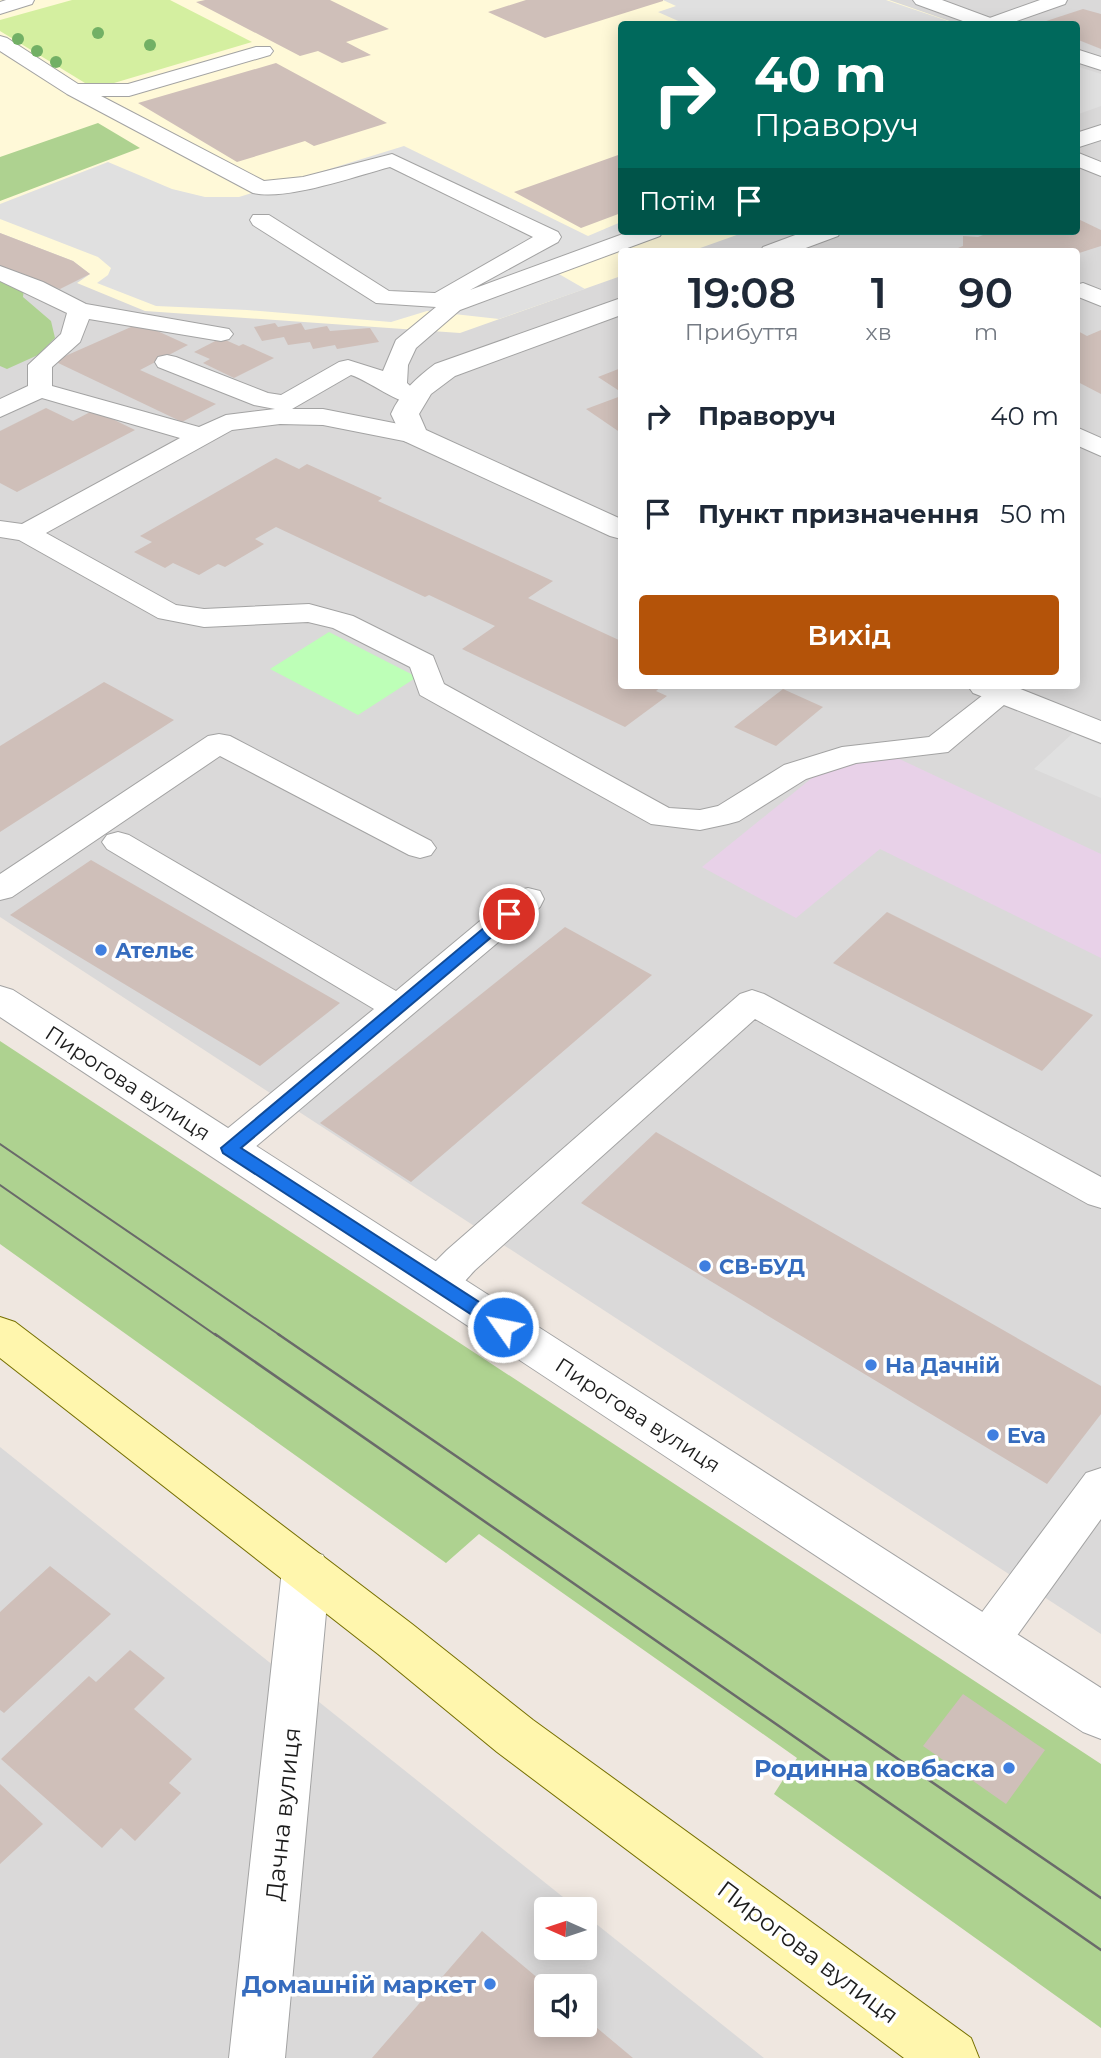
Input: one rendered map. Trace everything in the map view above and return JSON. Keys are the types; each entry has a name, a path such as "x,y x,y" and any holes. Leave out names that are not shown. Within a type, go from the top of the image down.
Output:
{"main road":[{"name":"Пирогова вулиця","path":"0,1334 306,1570 515,1737 951,2058"}],"street":[{"path":"923,0 982,21"},
{"path":"1080,56 1101,64"},
{"path":"1080,140 1101,132"},
{"path":"783,248 818,235"},
{"path":"618,307 445,370 425,383 403,391 405,414 414,435 618,529"},
{"path":"993,690 1101,733"},
{"name":"Пирогова вулиця","path":"0,999 1101,1716"},
{"name":"Дачна вулиця","path":"257,2058 306,1570"}],"lane":[{"path":"0,8 25,0"},
{"path":"998,21 1058,0"},
{"path":"0,42 74,90 261,188 303,183 392,160 550,237 446,294 451,303"},
{"path":"74,90 129,90 262,51"},
{"path":"1080,160 1101,170"},
{"path":"261,220 384,298 451,303"},
{"path":"403,391 396,365 405,345 451,303 641,235"},
{"path":"0,273 80,310 221,334"},
{"path":"1101,283 1083,290 1101,299"},
{"path":"40,390 40,365 72,337 80,310"},
{"path":"167,362 263,400 285,403 348,367 368,372 403,391"},
{"path":"0,409 40,390 201,436"},
{"path":"13,531 226,423 280,416 323,416 414,435"},
{"path":"1080,437 1101,449"},
{"path":"13,531 168,612 204,618 309,613 343,622 423,662 430,689 662,817 700,820 729,814 795,772 853,754 937,745 993,690"},
{"path":"0,889 219,743 421,848"},
{"path":"118,842 397,1007"},
{"path":"229,1148 528,899"},
{"path":"437,1285 461,1260 752,1002 1101,1194"},
{"path":"987,1642 1101,1486"}],"shaded area":[{"path":"0,0 1101,0 1101,1634 0,917"},
{"path":"0,0 889,0 949,21 618,21 618,235 737,235 700,248 618,248 618,277 460,333 145,311 77,283 90,274 73,261 0,233"},
{"path":"663,0 886,0 948,21 678,21 658,12 676,6"},
{"path":"1080,67 1101,74 1101,106 1080,114"},
{"path":"404,146 588,236 618,223 618,235 627,235 545,266 585,289 499,319 427,311 391,322 247,310 156,306 97,283 108,275 111,268 98,257 0,219 0,204 108,162 172,189 205,197 239,197"},
{"path":"1073,733 1101,745 1101,798 1034,769"},
{"path":"891,755 1101,854 1101,958 880,849 796,918 702,867 818,773"},
{"path":"0,1447 563,1897 534,1897 534,1960 597,1960 597,1925 764,2058 0,2058"}],"green space":[{"path":"72,0 170,0 252,42 114,83 85,83 0,31 0,20"},
{"path":"98,123 140,148 0,201 0,157"},
{"path":"0,279 24,288 23,297 51,321 55,338 38,355 7,369 0,366"},
{"path":"329,632 417,677 358,715 270,669"},
{"path":"0,1041 1101,1764 1101,2028 774,1794 797,1758 479,1534 446,1563 0,1244"}],"building":[{"path":"330,0 389,29 346,42 371,55 342,63 318,51 300,56 196,2"},
{"path":"526,0 663,1 545,38 488,12"},
{"path":"1083,9 1101,14 1101,49 1080,41 1080,21 1046,21"},
{"path":"276,63 387,123 314,146 305,141 237,162 138,103"},
{"path":"618,155 618,214 581,228 514,192"},
{"path":"1080,220 1101,230 1101,246 1080,253 1080,248 958,248 963,246 963,236 1080,235"},
{"path":"0,233 73,261 90,274 60,289 0,267"},
{"path":"140,323 188,345 140,370 216,404 182,422 54,361"},
{"path":"275,323 278,327 301,323 305,330 327,326 330,331 370,328 379,342 337,349 335,345 313,349 310,342 288,345 284,337 262,341 254,327"},
{"path":"1101,330 1101,394 1080,383 1080,332 1087,336"},
{"path":"221,338 239,346 243,344 274,358 234,378 203,363 210,359 194,352"},
{"path":"618,369 618,390 598,377"},
{"path":"618,397 618,431 586,409"},
{"path":"46,408 73,421 94,410 135,430 17,492 0,483 0,431"},
{"path":"276,458 299,469 307,464 382,498 378,501 553,581 528,598 618,640 618,689 658,689 656,691 667,696 625,727 462,649 495,626 429,595 425,597 276,527 255,539 264,544 225,567 218,564 199,575 173,563 165,568 134,552 152,542 140,536"},
{"path":"104,682 174,720 0,832 0,746"},
{"path":"783,689 823,707 776,746 734,727"},
{"path":"91,860 340,1003 260,1066 10,915"},
{"path":"887,912 1093,1015 1042,1071 833,963"},
{"path":"565,927 652,975 411,1182 320,1123"},
{"path":"656,1132 1101,1386 1101,1414 1047,1484 581,1203"},
{"path":"50,1566 111,1614 4,1713 0,1710 0,1612"},
{"path":"130,1650 165,1678 134,1709 192,1759 169,1783 181,1793 135,1841 121,1828 102,1848 1,1759 89,1676 96,1682"},
{"path":"963,1694 1045,1750 1006,1804 923,1746"},
{"path":"0,1784 43,1824 0,1864"},
{"path":"482,1931 534,1975 534,2037 597,2037 597,2028 633,2058 372,2058"}],"tram line":[{"path":"0,1144 281,1336"},
{"path":"0,1185 217,1336"},
{"path":"215,1334 1101,1950"},
{"path":"278,1334 1101,1898"}],"place":[{"name":"Ательє","path":"101,950"},
{"name":"СВ-БУД","path":"705,1266"},
{"name":"На Дачній","path":"871,1365"},
{"name":"Eva","path":"993,1435"},
{"name":"Родинна ковбаска","path":"1009,1768"},
{"name":"Домашній маркет","path":"490,1984"}],"route":[{"path":"503,1327 229,1148 509,914"}]}
